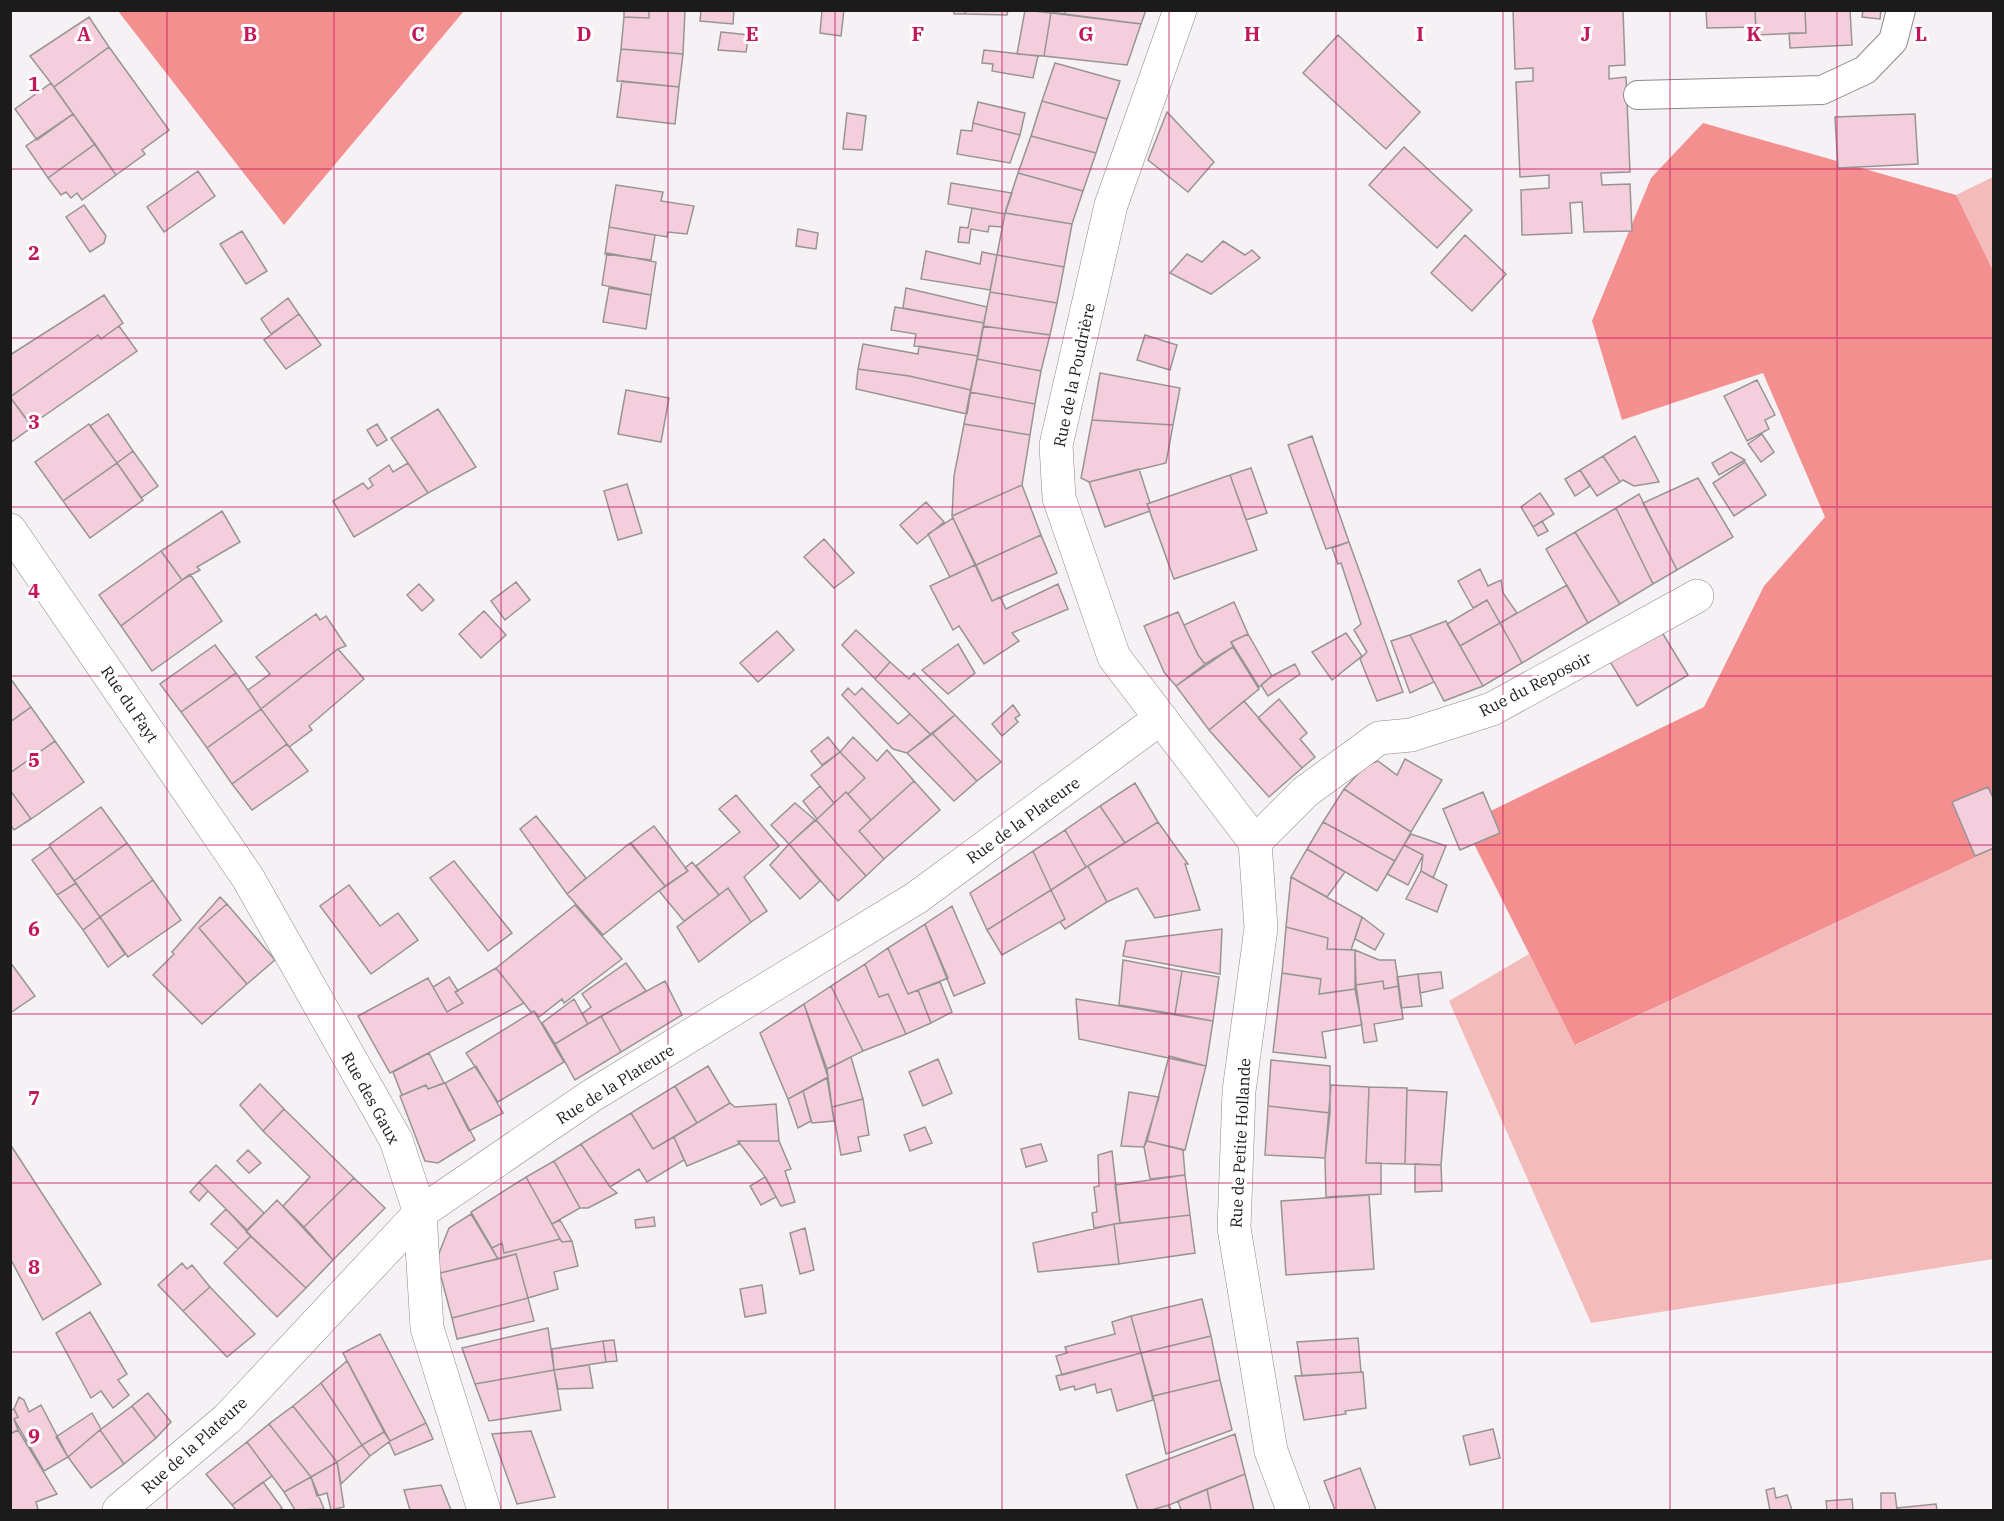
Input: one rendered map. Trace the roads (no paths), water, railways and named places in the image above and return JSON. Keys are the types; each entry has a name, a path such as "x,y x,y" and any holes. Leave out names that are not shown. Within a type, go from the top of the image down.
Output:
{"street":[{"name":"Rue de la Poudrière","path":"1180,10 1111,205 1056,445 1059,498 1114,657 1255,842"},
{"name":"Rue du Fayt","path":"10,531 248,878"},
{"name":"Rue du Reposoir","path":"1255,842 1305,792 1379,738 1411,735 1492,709 1697,596"},
{"name":"Rue de la Plateure","path":"119,1510 227,1419 420,1213 591,1096 916,898 1161,718"},
{"name":"Rue de Petite Hollande","path":"1255,842 1261,928 1239,1091 1234,1228 1271,1451 1293,1510"},
{"name":"Rue des Gaux","path":"248,878 396,1140 420,1213 427,1328 484,1510"}],"lane":[{"path":"1638,95 1822,90 1865,70 1893,41 1901,10"}]}
